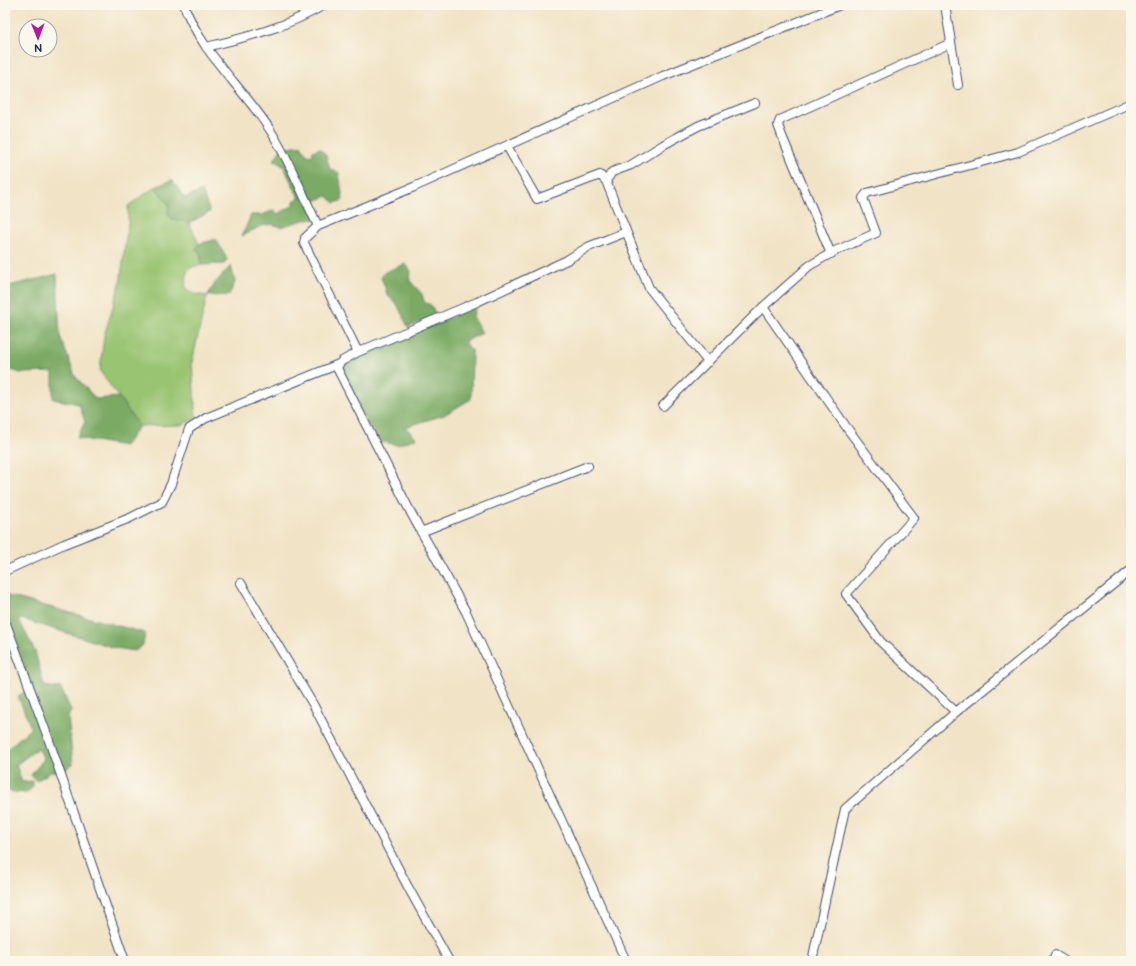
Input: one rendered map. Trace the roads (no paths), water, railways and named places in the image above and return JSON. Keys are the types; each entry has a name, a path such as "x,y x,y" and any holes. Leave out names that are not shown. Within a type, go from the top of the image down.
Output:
{"street":[{"path":"184,5 206,47 272,132 318,226"},
{"path":"206,47 274,29 296,21 324,5"},
{"path":"358,352 304,243 306,238 318,226 414,187 663,76 828,7 840,5"},
{"path":"945,5 958,85"},
{"path":"831,254 782,136 778,125 780,120 951,43"},
{"path":"606,181 612,172 631,165 663,144 698,126 754,103"},
{"path":"663,406 763,307 809,266 876,233 863,198 867,193 1018,152 1131,103"},
{"path":"507,146 537,199 600,175 606,181 649,288 708,362"},
{"path":"5,571 64,544 130,518 162,502 171,484 189,429 206,418 339,364 358,352 476,302 567,260 588,247 626,232"},
{"path":"763,307 847,428 914,518 846,594 881,642 956,712"},
{"path":"339,364 338,370 421,532 466,612 626,961"},
{"path":"421,532 588,466"},
{"path":"812,961 844,809 956,712 1131,570"},
{"path":"241,583 314,706 408,887 449,961"},
{"path":"5,621 46,732 125,961"},
{"path":"1053,961 1055,955 1066,961"}]}
